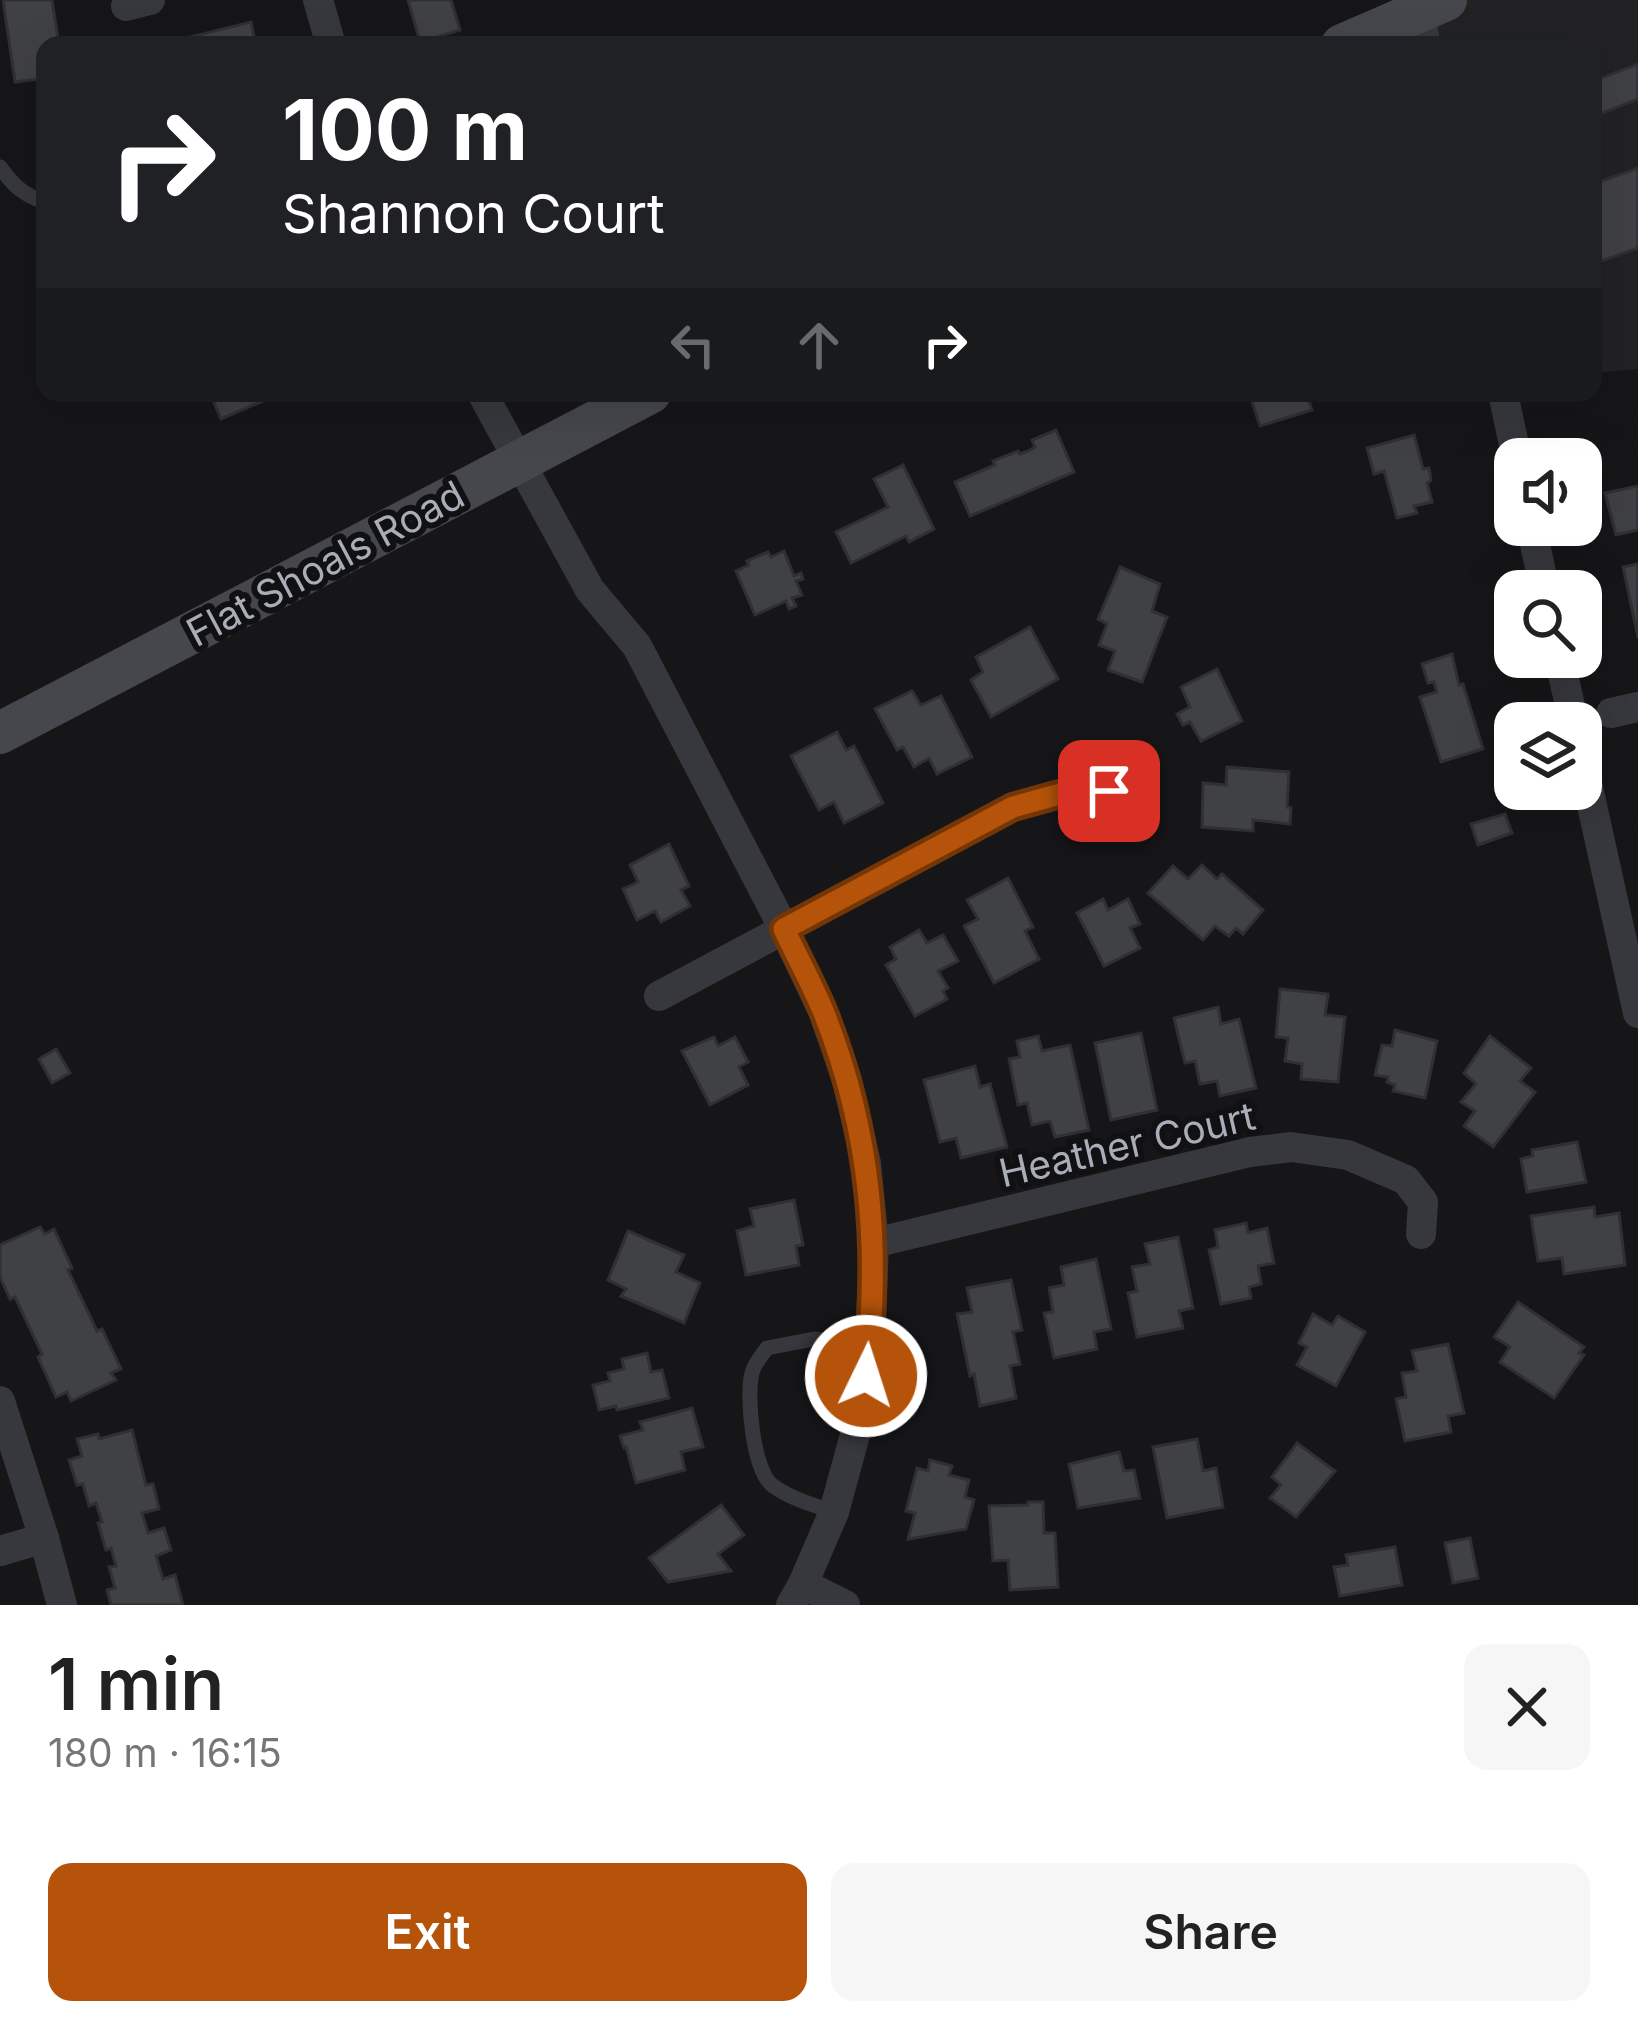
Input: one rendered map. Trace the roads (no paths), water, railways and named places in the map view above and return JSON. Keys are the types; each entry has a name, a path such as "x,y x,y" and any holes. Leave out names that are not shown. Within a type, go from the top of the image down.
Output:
{"street":[{"path":"318,0 328,36"},
{"path":"1367,36 1427,14"},
{"path":"487,402 590,590 637,646 784,929 823,1011 847,1080 866,1163 874,1243 870,1347 863,1405 834,1512 797,1594 845,1605"},
{"name":"Flat Shoals Road","path":"0,733 633,402"},
{"path":"1504,402 1512,438"},
{"path":"659,996 1013,807 1060,794 1109,791"},
{"path":"1593,810 1638,1013"},
{"name":"Heather Court","path":"874,1243 1228,1157 1291,1147 1348,1154 1406,1180 1424,1202 1421,1234"},
{"path":"0,1401 62,1605"},
{"path":"0,1551 44,1538"}],"lane":[{"path":"0,167 14,186 36,199"},
{"path":"834,1512 767,1482 756,1455 752,1371 767,1348 814,1340 870,1347"}]}
